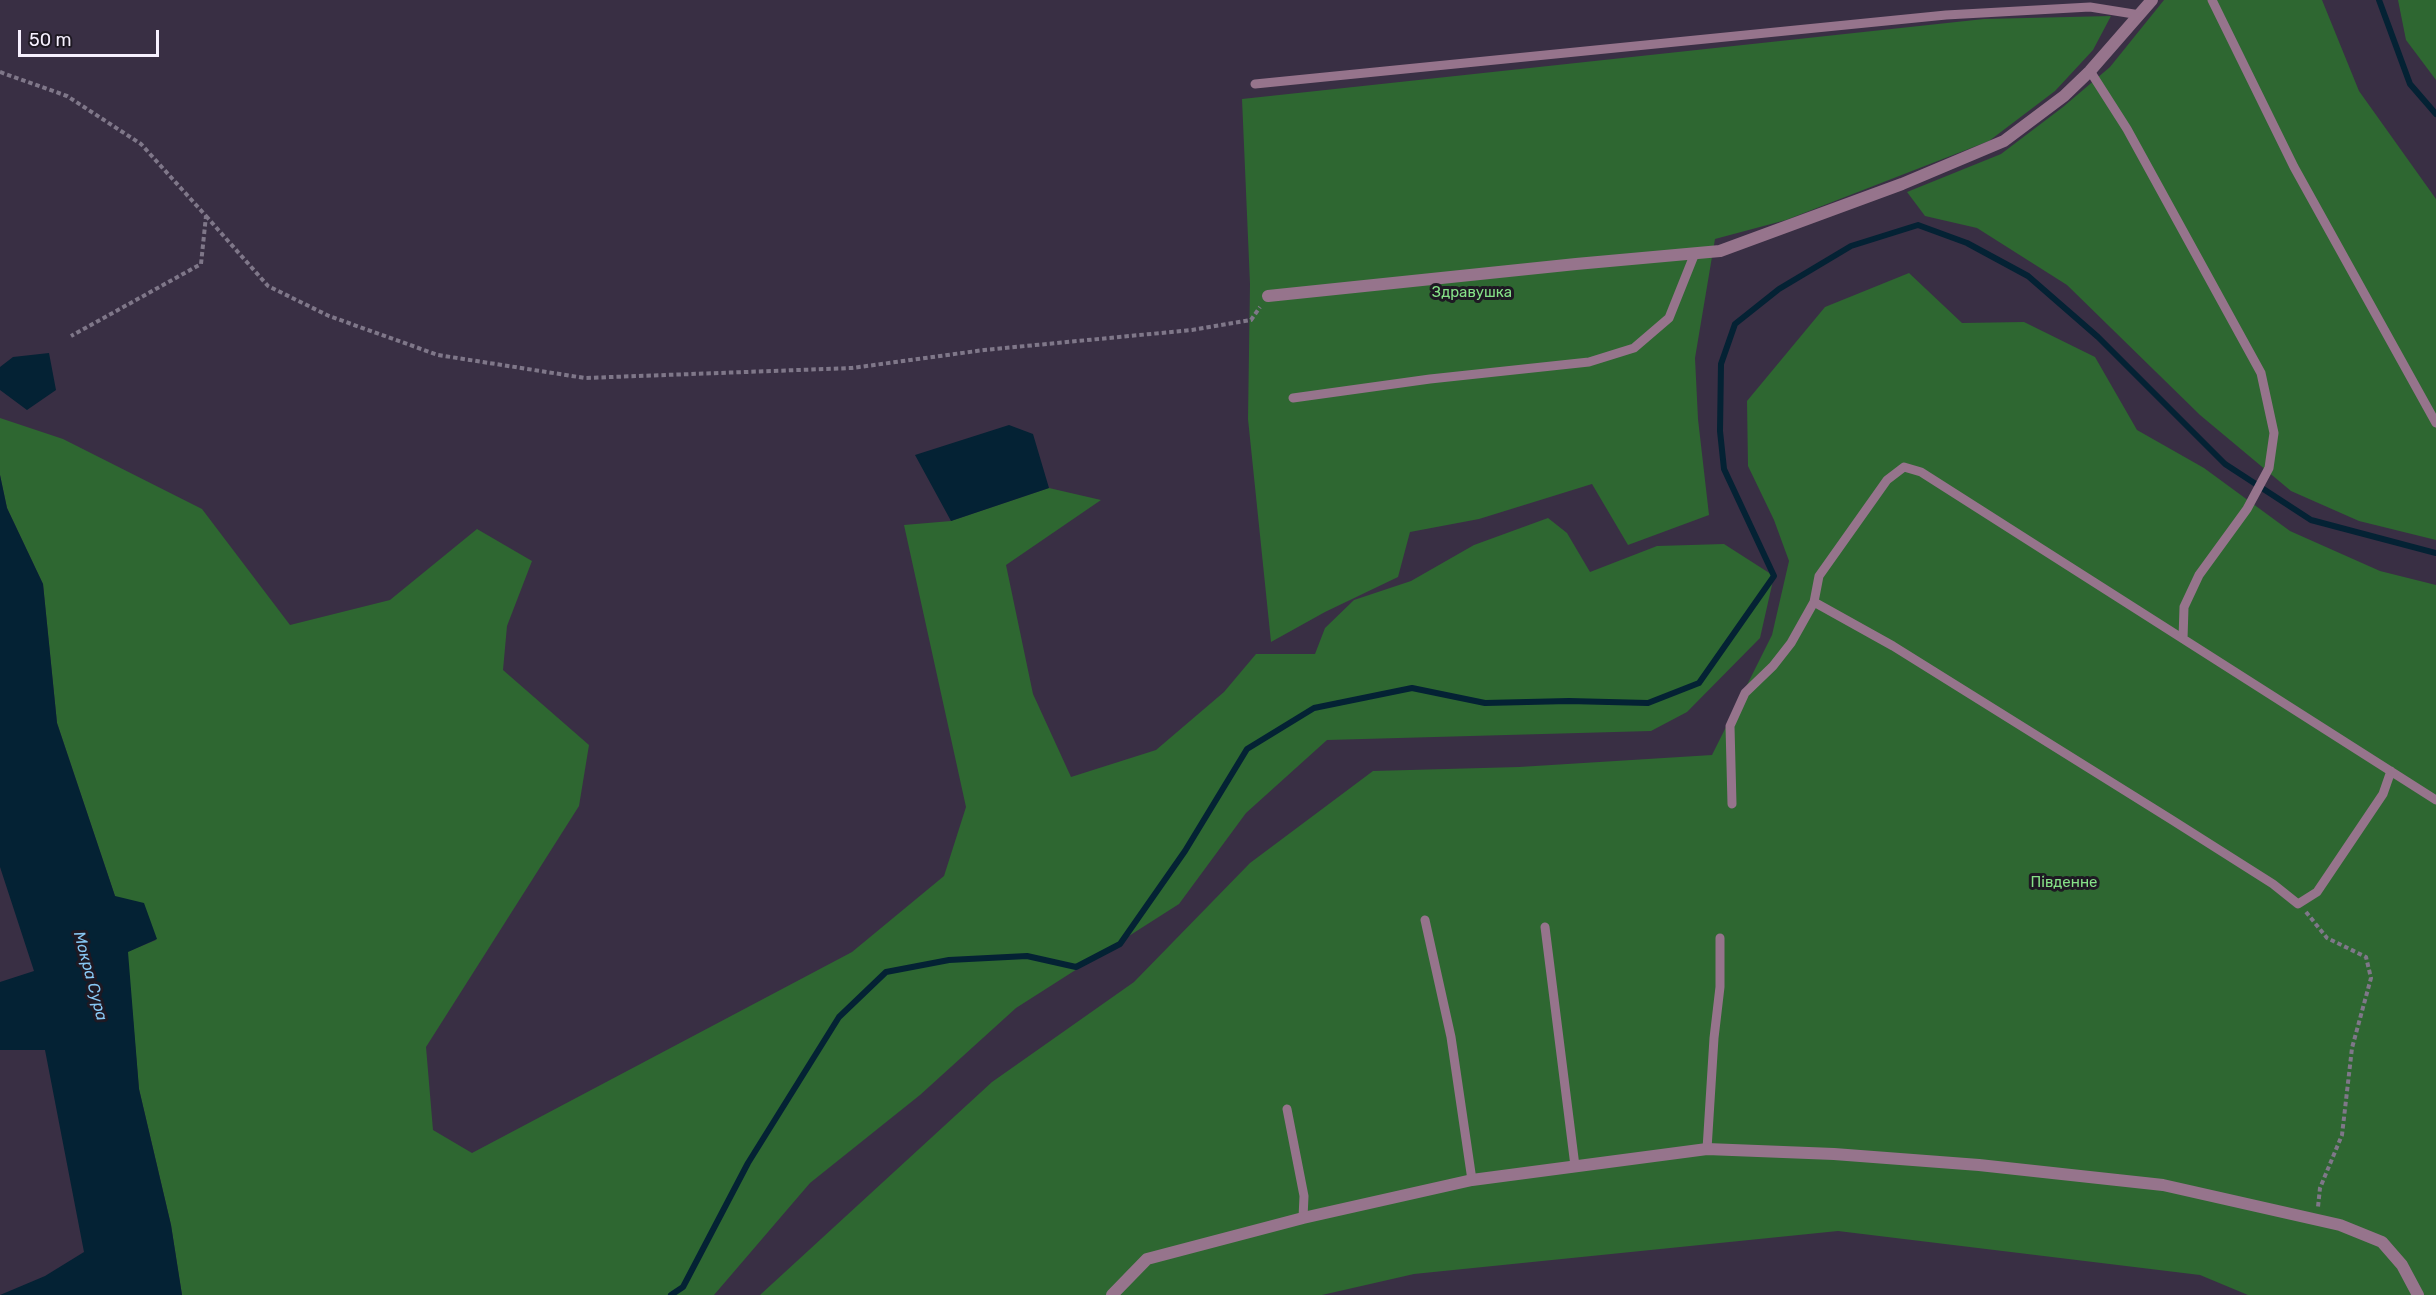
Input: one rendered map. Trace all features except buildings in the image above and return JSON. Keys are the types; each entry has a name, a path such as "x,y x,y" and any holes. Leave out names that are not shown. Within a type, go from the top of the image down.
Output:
{"street":[{"path":"1268,296 1720,251 1902,184 2004,141 2064,96 2090,71 2152,0"},
{"path":"1112,1295 1148,1259 1303,1218 1472,1180 1707,1149 1890,1158 2163,1185 2340,1225 2382,1242 2402,1265 2418,1295"}],"lane":[{"path":"2212,0 2294,167 2436,423"},
{"path":"1255,84 1946,15 2090,7 2140,15"},
{"path":"2090,71 2127,129 2261,374 2274,433 2270,468 2247,509 2199,575 2184,607 2183,639"},
{"path":"1293,398 1430,379 1589,362 1634,348 1669,318 1695,253"},
{"path":"1732,804 1730,726 1745,693 1773,666 1791,644 1814,602 1819,576 1887,480 1904,466 1921,472 2436,800"},
{"path":"1814,602 1893,646 2172,820 2273,884 2298,904 2317,892 2383,794 2391,771"},
{"path":"1425,920 1451,1037 1472,1180"},
{"path":"1545,927 1575,1166"},
{"path":"1707,1149 1714,1038 1720,987 1720,938"},
{"path":"1287,1109 1304,1196 1303,1218"}],"path":[{"path":"0,72 67,96 141,144 268,286 329,316 438,355 585,378 852,368 984,350 1192,330 1251,320 1268,296"},
{"path":"71,336 201,264 206,216"},
{"path":"2298,904 2327,938 2366,957 2371,978 2352,1048 2342,1135 2320,1188 2316,1220"}],"green space":[{"path":"2164,0 2322,0 2359,91 2436,199 2436,540 2359,521 2291,491 2200,415 2067,285 1977,228 1925,216 1907,192 2001,154 2063,107 2110,67"},
{"path":"2398,0 2436,0 2436,80 2406,40"},
{"name":"Здравушка","path":"2111,16 2093,50 2055,91 1989,141 1786,220 1715,239 1695,358 1698,419 1709,515 1628,545 1592,484 1479,519 1410,532 1398,577 1325,612 1271,642 1248,419 1250,284 1242,99 1984,19"},
{"name":"Південне","path":"1909,273 1962,323 2024,322 2095,357 2137,430 2204,468 2290,531 2380,571 2436,585 2436,1295 2248,1295 2200,1275 1838,1231 1414,1274 1322,1295 760,1295 992,1082 1134,982 1250,863 1373,771 1519,767 1712,755 1772,635 1789,561 1774,520 1748,466 1747,401 1825,307"},
{"path":"0,418 63,439 202,509 290,625 390,600 477,529 532,561 507,626 503,670 589,745 579,806 426,1047 433,1130 472,1153 852,952 944,876 966,807 904,525 951,521 1049,488 1101,500 1006,565 1033,694 1071,777 1156,750 1224,692 1256,654 1315,654 1325,628 1354,600 1411,581 1474,545 1548,518 1567,533 1590,572 1657,546 1724,544 1774,576 1760,638 1687,712 1651,731 1327,740 1246,813 1179,904 1016,1008 920,1095 810,1183 714,1295 182,1295 171,1225 139,1089 127,952 156,940 115,896 57,723 43,584 7,508 0,475"}],"water":[{"path":"49,353 56,390 27,410 0,390 0,367 13,357"},
{"path":"1009,425 1033,434 1049,488 951,521 915,455"},
{"name":"Мокра Сура","path":"0,475 7,508 43,584 57,723 115,896 144,903 157,939 128,952 139,1089 171,1225 182,1295 0,1295 45,1276 84,1252 45,1050 0,1050 0,982 34,971 0,867"}],"waterway":[{"path":"2379,0 2410,84 2436,114"},
{"path":"671,1295 683,1287 748,1163 839,1017 886,972 949,960 1027,956 1076,967 1120,944 1185,851 1247,749 1314,708 1412,688 1485,703 1569,701 1648,703 1699,683 1774,576 1724,469 1720,431 1721,364 1735,324 1779,289 1851,246 1918,225 1967,243 2028,276 2098,337 2225,464 2311,520 2436,553"}]}
